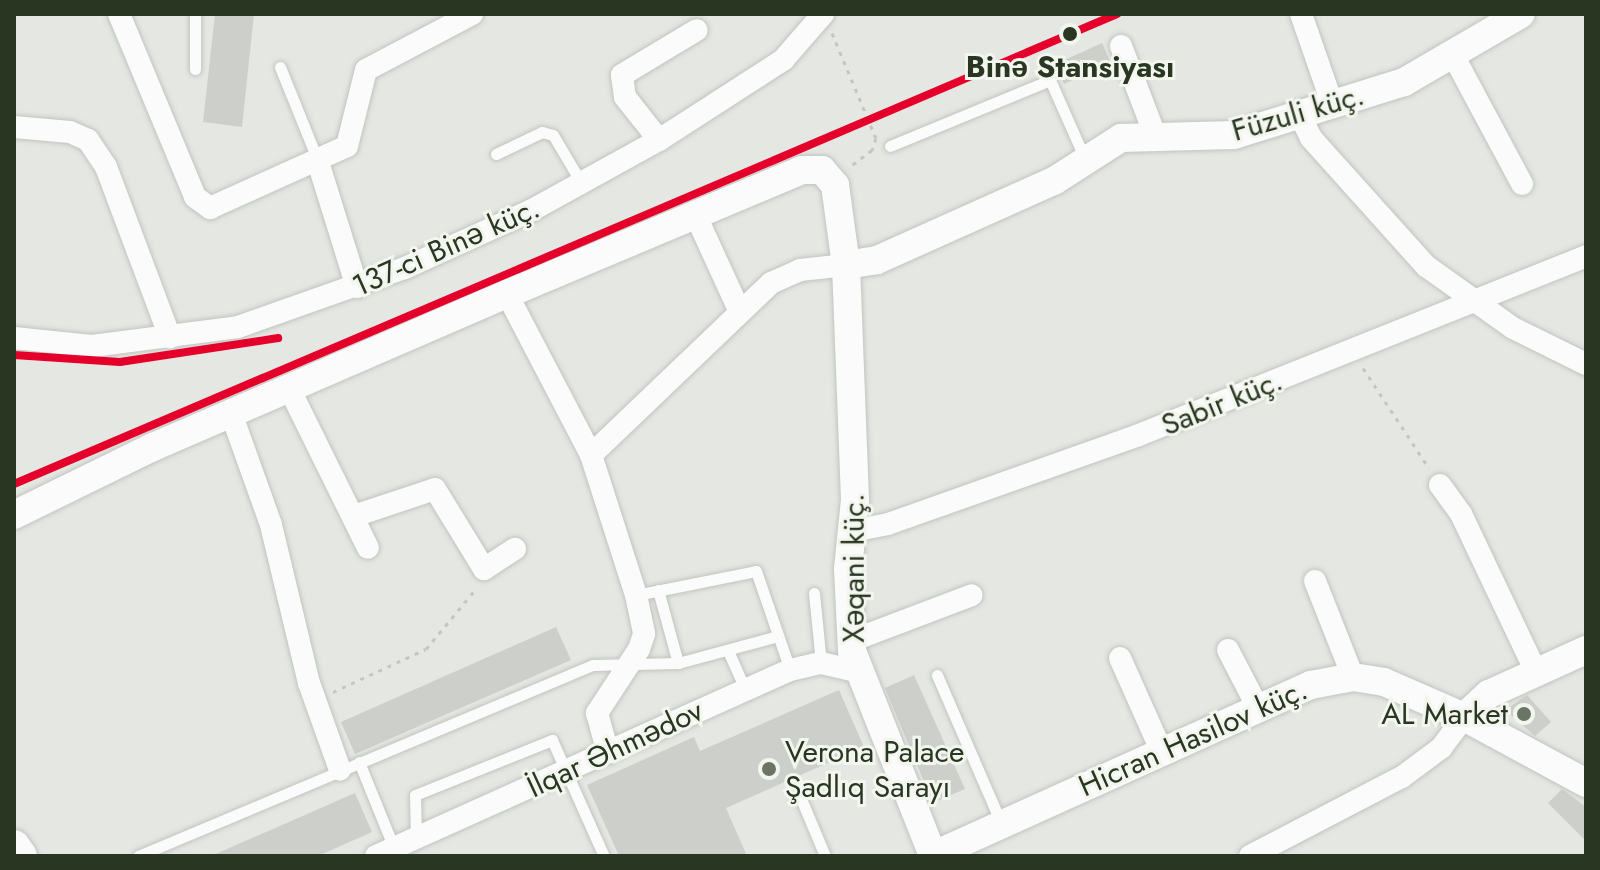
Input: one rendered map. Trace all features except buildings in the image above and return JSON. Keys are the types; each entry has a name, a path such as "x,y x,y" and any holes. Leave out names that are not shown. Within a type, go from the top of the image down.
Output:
{"main road":[{"path":"14,846 21,856"}],"street":[{"path":"119,14 203,205 221,207 318,162 353,139 366,70 472,14"},
{"path":"1301,14 1333,106"},
{"name":"Füzuli küç.","path":"846,265 886,256 1054,181 1121,138 1234,135 1333,106 1454,57 1521,14"},
{"name":"137-ci Binə küç.","path":"14,338 92,346 238,327 357,287 582,184 659,140 783,60 823,16"},
{"path":"659,140 625,97 622,75 697,30"},
{"path":"1121,46 1155,135"},
{"path":"1454,57 1522,184"},
{"path":"1300,116 1393,236 1477,304 1586,364"},
{"path":"14,127 70,132 88,140 106,167 170,337"},
{"path":"318,162 357,287"},
{"path":"14,515 231,413 802,170 822,170 832,180"},
{"name":"Xəqani küç.","path":"832,180 846,265 852,531 851,641 857,671 933,856"},
{"path":"696,216 739,310"},
{"name":"Sabir küç.","path":"852,531 888,524 1139,435 1477,304 1586,256"},
{"path":"591,455 739,310 784,275 846,265"},
{"path":"507,294 591,455 647,592 644,634 597,713 608,753"},
{"path":"289,388 368,548"},
{"path":"231,413 271,525 315,701 350,766"},
{"path":"1440,485 1461,514 1536,672"},
{"path":"354,516 435,489 484,569 515,549"},
{"path":"1315,581 1353,677"},
{"path":"851,641 972,595"},
{"path":"1228,650 1257,706"},
{"path":"1250,856 1402,777 1441,748 1464,717 1489,694 1586,650"},
{"path":"1120,658 1161,750"},
{"name":"İlqar Əhmədov","path":"385,852 790,670 821,663 857,671"},
{"name":"Hicran Hasilov küç.","path":"933,856 1257,706 1353,677 1405,688 1582,775"}],"lane":[{"path":"195,14 195,69"},
{"path":"280,67 318,162"},
{"path":"890,146 1050,80 1085,159"},
{"path":"496,154 542,132 553,135 582,184"},
{"path":"678,663 647,592 756,571 790,670"},
{"path":"814,593 821,663"},
{"path":"138,856 593,665 678,663 729,653 778,636"},
{"path":"729,653 745,689"},
{"path":"937,675 1001,824"},
{"path":"416,839 411,801 428,789 543,739 556,744 604,856"},
{"path":"350,766 385,852"},
{"path":"799,794 825,856"}],"path":[{"path":"823,16 876,138 872,150 832,180"},
{"path":"1352,351 1440,485"},
{"path":"315,701 426,649 483,581 484,569"}],"transit line":[{"path":"14,484 1117,14"},
{"path":"14,355 120,362 278,338"}],"place":[{"name":"Binǝ Stansiyası","path":"1070,34"},
{"name":"AL Market","path":"1524,714"},
{"name":"Verona Palace Şadlıq Sarayı","path":"769,769"}]}
